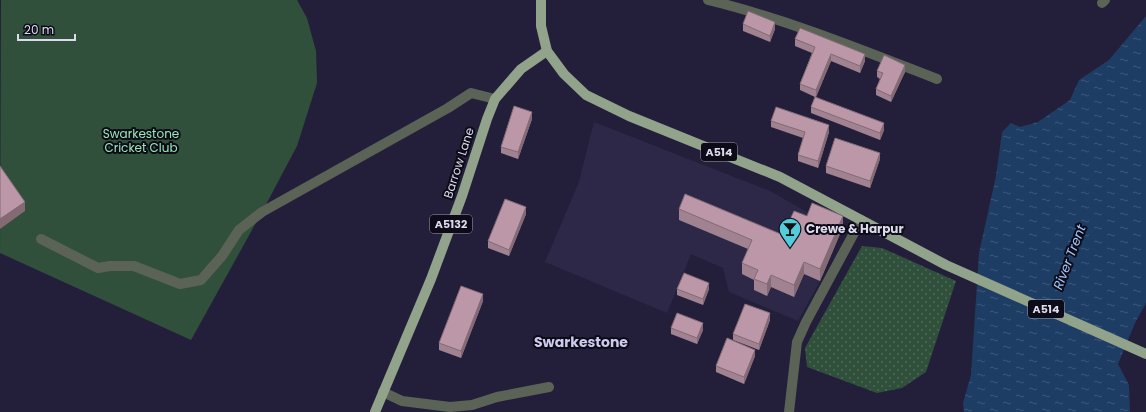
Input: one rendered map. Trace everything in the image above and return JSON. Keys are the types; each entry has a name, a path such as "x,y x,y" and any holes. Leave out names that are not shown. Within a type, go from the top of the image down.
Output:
{"main road":[{"name":"A514","path":"542,0 541,26 547,51 564,74 586,94 629,116 780,177 946,265 1146,354"},
{"name":"Barrow Lane","path":"375,412 433,272 462,196 495,99 521,69 547,51"}],"street":[{"path":"708,0 739,7 833,39 937,80"},
{"path":"41,239 98,268 110,266 134,266 180,284 201,280 222,256 239,230 262,212 448,108 471,93 495,99"},
{"path":"789,412 797,342 806,322 861,220"},
{"path":"383,392 402,400 450,407 472,406 497,396 549,387"}],"shaded area":[{"path":"594,122 770,191 812,215 820,281 798,321 729,292 723,268 691,254 667,313 545,262 579,182"}],"green space":[{"name":"Swarkestone Cricket Club","path":"1,0 297,0 307,18 316,51 317,83 297,146 191,340 0,253"},
{"path":"862,246 882,248 956,281 926,372 902,388 877,393 807,367 805,348"}],"water":[{"name":"River Trent","path":"1146,16 1146,303 1135,323 1118,364 1129,385 1130,412 964,412 963,403 971,375 979,253 996,176 1002,132 1011,123 1020,127 1038,122 1070,100 1079,80 1109,60"}],"building":[{"path":"748,11 775,22 770,36 743,24"},
{"path":"800,28 865,54 860,66 831,54 816,90 800,84 815,47 795,39"},
{"path":"884,55 905,65 891,96 876,89 883,73 877,71"},
{"path":"815,97 884,123 880,133 811,107"},
{"path":"514,106 532,112 518,152 501,147"},
{"path":"776,107 829,125 818,161 798,155 805,132 771,121"},
{"path":"835,138 880,153 870,181 826,166"},
{"path":"0,166 25,202 0,219"},
{"name":"Crewe & Harpur","path":"685,194 783,235 794,211 807,216 812,203 843,216 820,269 804,262 794,285 771,275 767,284 754,279 758,270 742,263 752,240 679,209"},
{"path":"505,199 526,207 509,250 488,241"},
{"path":"684,273 709,283 703,299 677,289"},
{"path":"461,286 483,294 461,351 439,343"},
{"path":"745,304 770,313 759,344 733,334"},
{"path":"677,313 703,323 697,338 671,328"},
{"path":"727,338 755,350 744,377 716,366"}],"place":[{"name":"Crewe & Harpur","path":"790,248"}],"district":[{"name":"Swarkestone","path":"581,342"}]}
